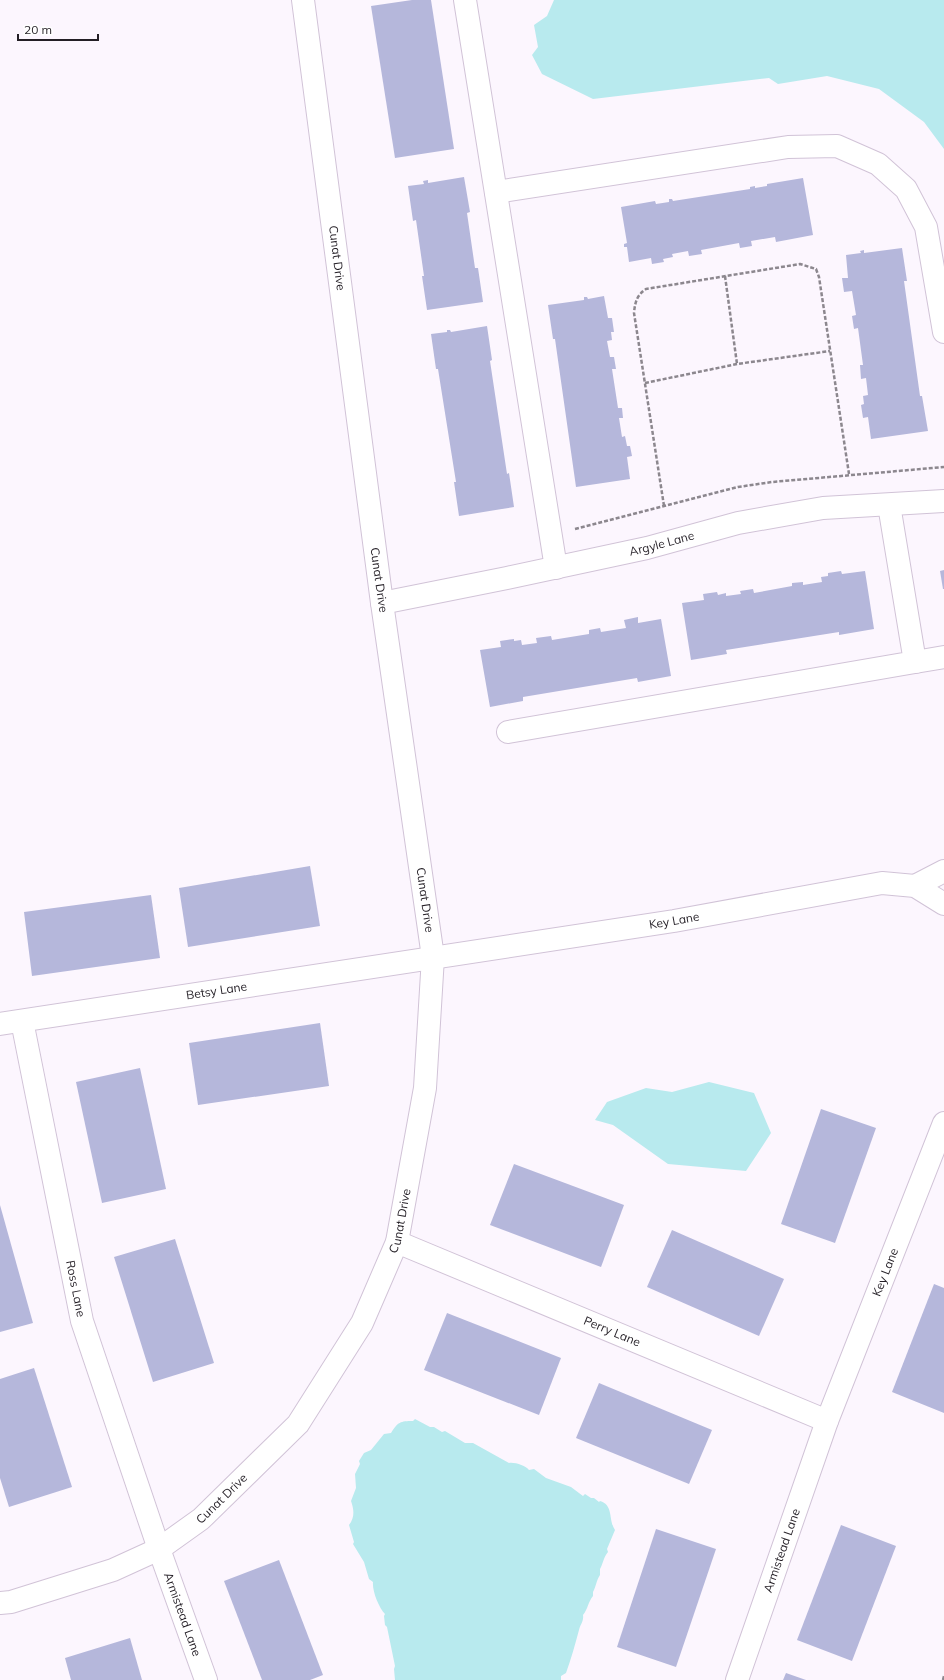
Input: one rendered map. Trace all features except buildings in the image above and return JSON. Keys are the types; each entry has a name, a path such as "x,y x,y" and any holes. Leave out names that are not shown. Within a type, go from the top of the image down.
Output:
{"street":[{"name":"Cunat Drive","path":"0,1603 11,1602 113,1570 159,1549 201,1519 298,1424 362,1324 397,1242 425,1088 433,957 382,603 303,0"},
{"path":"465,0 556,568"},
{"path":"496,192 788,147 836,146 878,164 906,189 926,227 944,329"},
{"name":"Argyle Lane","path":"382,603 647,548 738,523 823,508 944,501"},
{"path":"889,505 915,662"},
{"path":"508,732 944,657"},
{"path":"915,886 944,871"},
{"name":"Key Lane","path":"433,957 674,921 882,883 915,886 944,904"},
{"name":"Betsy Lane","path":"0,1024 433,957"},
{"name":"Ross Lane","path":"22,1021 82,1321 159,1549"},
{"name":"Key Lane","path":"827,1421 944,1123"},
{"name":"Perry Lane","path":"397,1242 827,1421"},
{"name":"Armistead Lane","path":"737,1680 827,1421"},
{"name":"Armistead Lane","path":"159,1549 206,1680"}],"path":[{"path":"664,506 634,313 635,303 639,294 646,289 800,264 816,269 819,277 849,474"},
{"path":"725,276 737,364"},
{"path":"645,383 737,364 830,351"},
{"path":"551,536 738,487 849,474 944,467"},
{"path":"943,1680 944,1676"}],"water":[{"path":"554,0 944,0 944,149 924,122 879,89 827,76 778,84 769,78 593,99 542,74 532,55 538,47 534,25 547,16"},
{"path":"709,1082 754,1093 771,1133 746,1171 668,1164 613,1125 595,1120 607,1102 646,1088 672,1092"},
{"path":"415,1419 442,1432 445,1431 465,1443 473,1443 509,1463 520,1465 529,1470 534,1469 546,1478 571,1487 583,1496 585,1494 599,1502 604,1503 609,1509 615,1530 607,1549 608,1552 600,1569 600,1575 593,1592 593,1596 583,1615 566,1673 561,1676 561,1680 395,1680 395,1666 387,1627 385,1625 385,1614 380,1608 376,1599 373,1582 369,1579 364,1562 353,1544 354,1542 349,1525 353,1516 351,1501 356,1488 355,1474 360,1464 359,1461 364,1453 371,1450 384,1434 391,1433 400,1423 405,1421 413,1421"}]}
